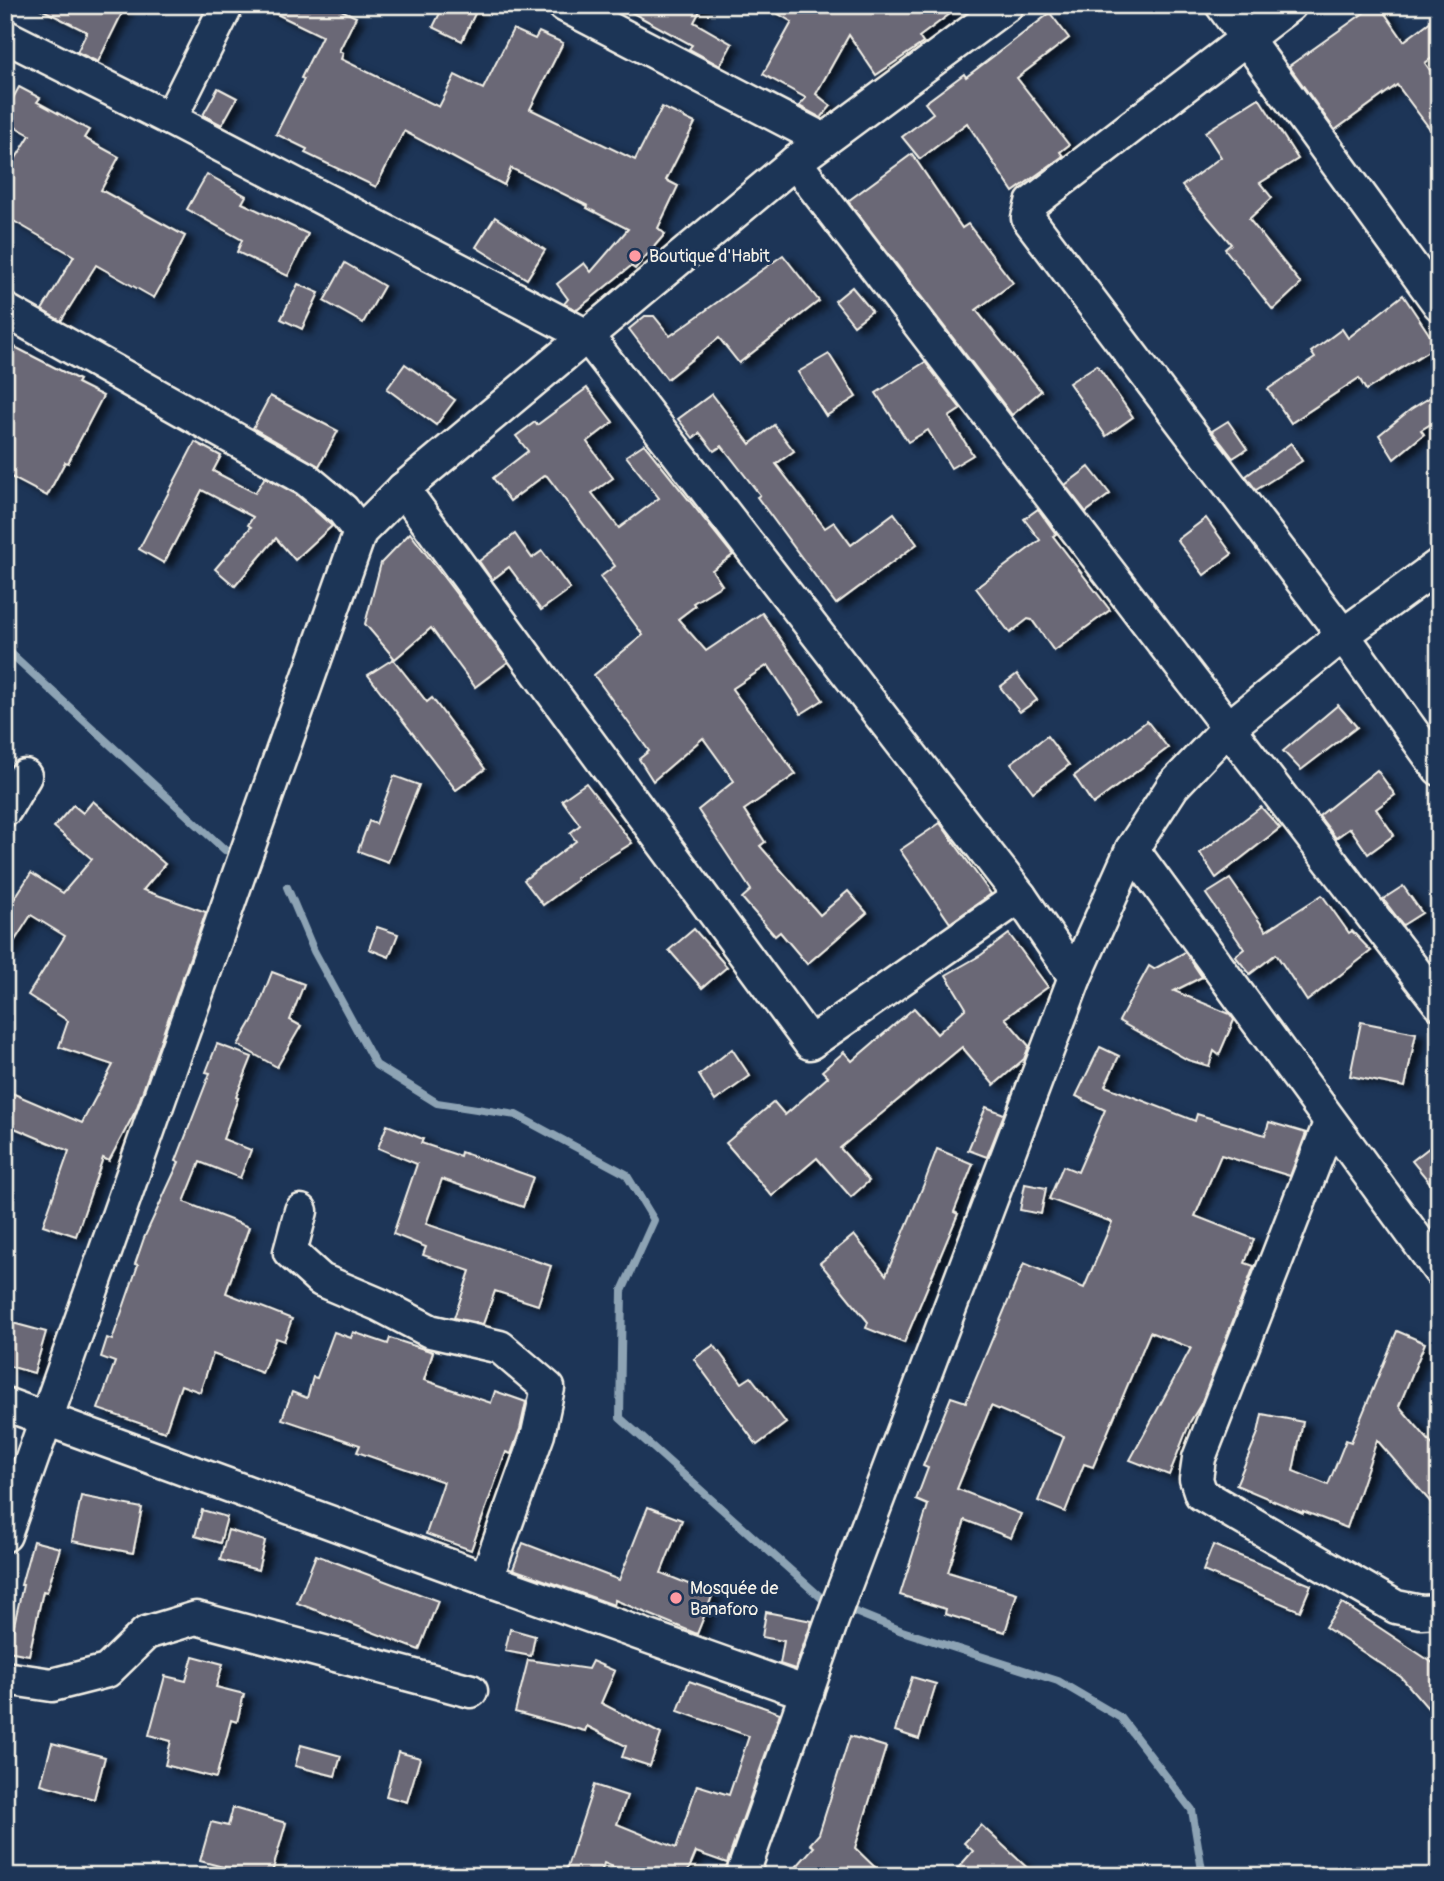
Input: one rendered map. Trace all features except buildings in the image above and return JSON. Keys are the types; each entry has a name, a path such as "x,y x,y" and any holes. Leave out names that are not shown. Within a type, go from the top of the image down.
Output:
{"street":[{"path":"170,119 227,5"},
{"path":"564,5 824,140"},
{"path":"5,1535 360,532 402,489 795,162 1007,5"},
{"path":"1222,5 1439,304"},
{"path":"1290,5 1032,203 1028,218 1343,635 1439,769"},
{"path":"5,36 587,336 1020,896 1075,977"},
{"path":"795,162 1439,1003"},
{"path":"5,310 306,480 343,510 360,532"},
{"path":"402,489 810,1043 1020,896"},
{"path":"742,1876 832,1620 1075,977 1132,849 1173,786 1227,729 1343,635 1439,565"},
{"path":"5,810 25,776"},
{"path":"1132,849 1330,1123 1436,1261"},
{"path":"1330,1123 1199,1458 1196,1479 1201,1494 1396,1606 1421,1612 1439,1611"},
{"path":"301,1211 290,1252 321,1280 380,1305 430,1331 500,1348 548,1388 538,1434 486,1579"},
{"path":"5,1404 807,1693"},
{"path":"5,1678 52,1685 107,1671 146,1633 196,1618 471,1691"}],"waterway":[{"path":"5,648 225,850"},
{"path":"287,887 314,951 376,1065 437,1103 516,1115 626,1174 654,1220 622,1291 620,1418 826,1602 831,1603"},
{"path":"843,1607 902,1631 1058,1681 1121,1718 1192,1810 1203,1876"}],"place":[{"name":"Boutique d'Habit","path":"635,256"},
{"name":"Mosquée de Banaforo","path":"676,1598"}]}
